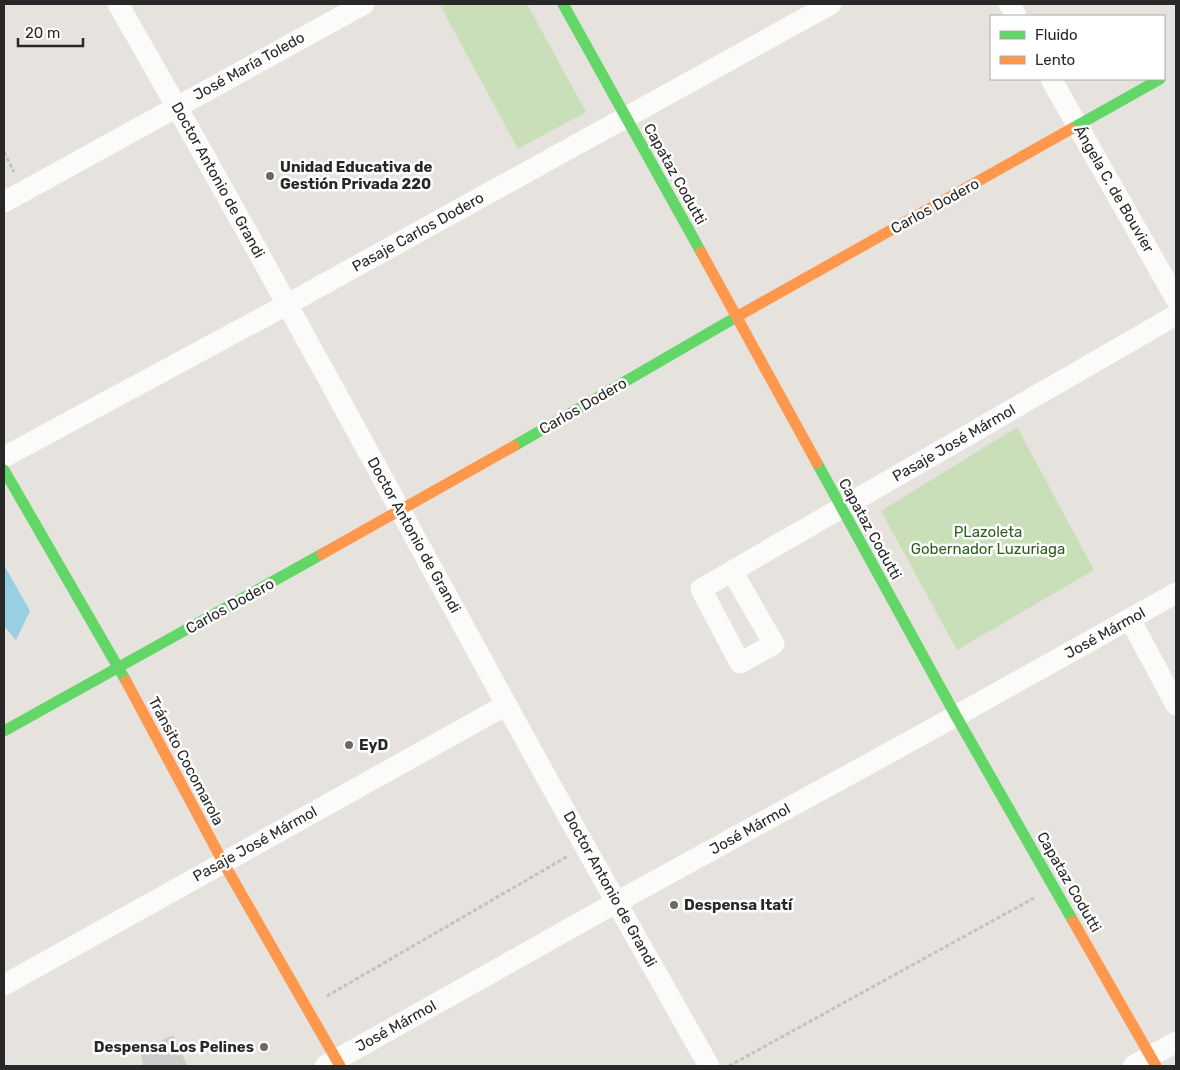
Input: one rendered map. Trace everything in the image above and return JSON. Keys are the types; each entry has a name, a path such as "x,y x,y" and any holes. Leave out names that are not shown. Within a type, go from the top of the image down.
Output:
{"street":[{"name":"Doctor Antonio de Grandi","path":"118,4 177,106 286,305 402,510 506,705 709,1066"},
{"name":"José María Toledo","path":"4,202 364,4"},
{"name":"Capataz Codutti","path":"563,4 956,716 1054,886 1146,1063"},
{"name":"Pasaje Carlos Dodero","path":"4,457 286,305 831,4"},
{"path":"1008,4 1015,15"},
{"path":"1165,76 1176,70"},
{"name":"Ángela C. de Bouvier","path":"1052,80 1176,299"},
{"name":"Carlos Dodero","path":"4,731 402,510 737,317 1158,80"},
{"name":"Pasaje José Mármol","path":"732,571 1176,315"},
{"name":"Tránsito Cocomarola","path":"4,470 119,668 223,862 307,1008 334,1064"},
{"name":"José Mármol","path":"334,1064 616,902 1176,593"},
{"path":"1130,619 1176,705"},
{"name":"Pasaje José Mármol","path":"4,984 506,705"},
{"path":"1146,1063 1176,1042"}],"path":[{"path":"307,1008 585,846"},
{"path":"730,1066 1054,886"}],"green space":[{"path":"447,4 527,4 586,112 518,149 441,7"},
{"name":"PLazoleta Gobernador Luzuriaga","path":"1017,427 1094,570 957,650 881,511"}],"water":[{"path":"4,565 30,611 16,640 4,626"}],"building":[{"path":"173,1036 187,1066 141,1066 144,1064 140,1050"}],"traffic: fast":[{"path":"563,4 701,252"},
{"path":"1071,129 1158,80"},
{"path":"514,446 738,316"},
{"path":"817,463 956,716 1073,921"},
{"path":"4,470 126,681"},
{"path":"4,731 322,554"}],"traffic: slow":[{"path":"738,316 1071,129"},
{"path":"701,252 817,463"},
{"path":"322,554 514,446"},
{"path":"126,681 223,862 340,1066"},
{"path":"1073,921 1156,1066"}],"place":[{"name":"Unidad Educativa de Gestión Privada 220","path":"270,176"},
{"name":"EyD","path":"349,745"},
{"name":"Despensa Itatí","path":"674,905"},
{"name":"Despensa Los Pelines","path":"264,1047"}]}
